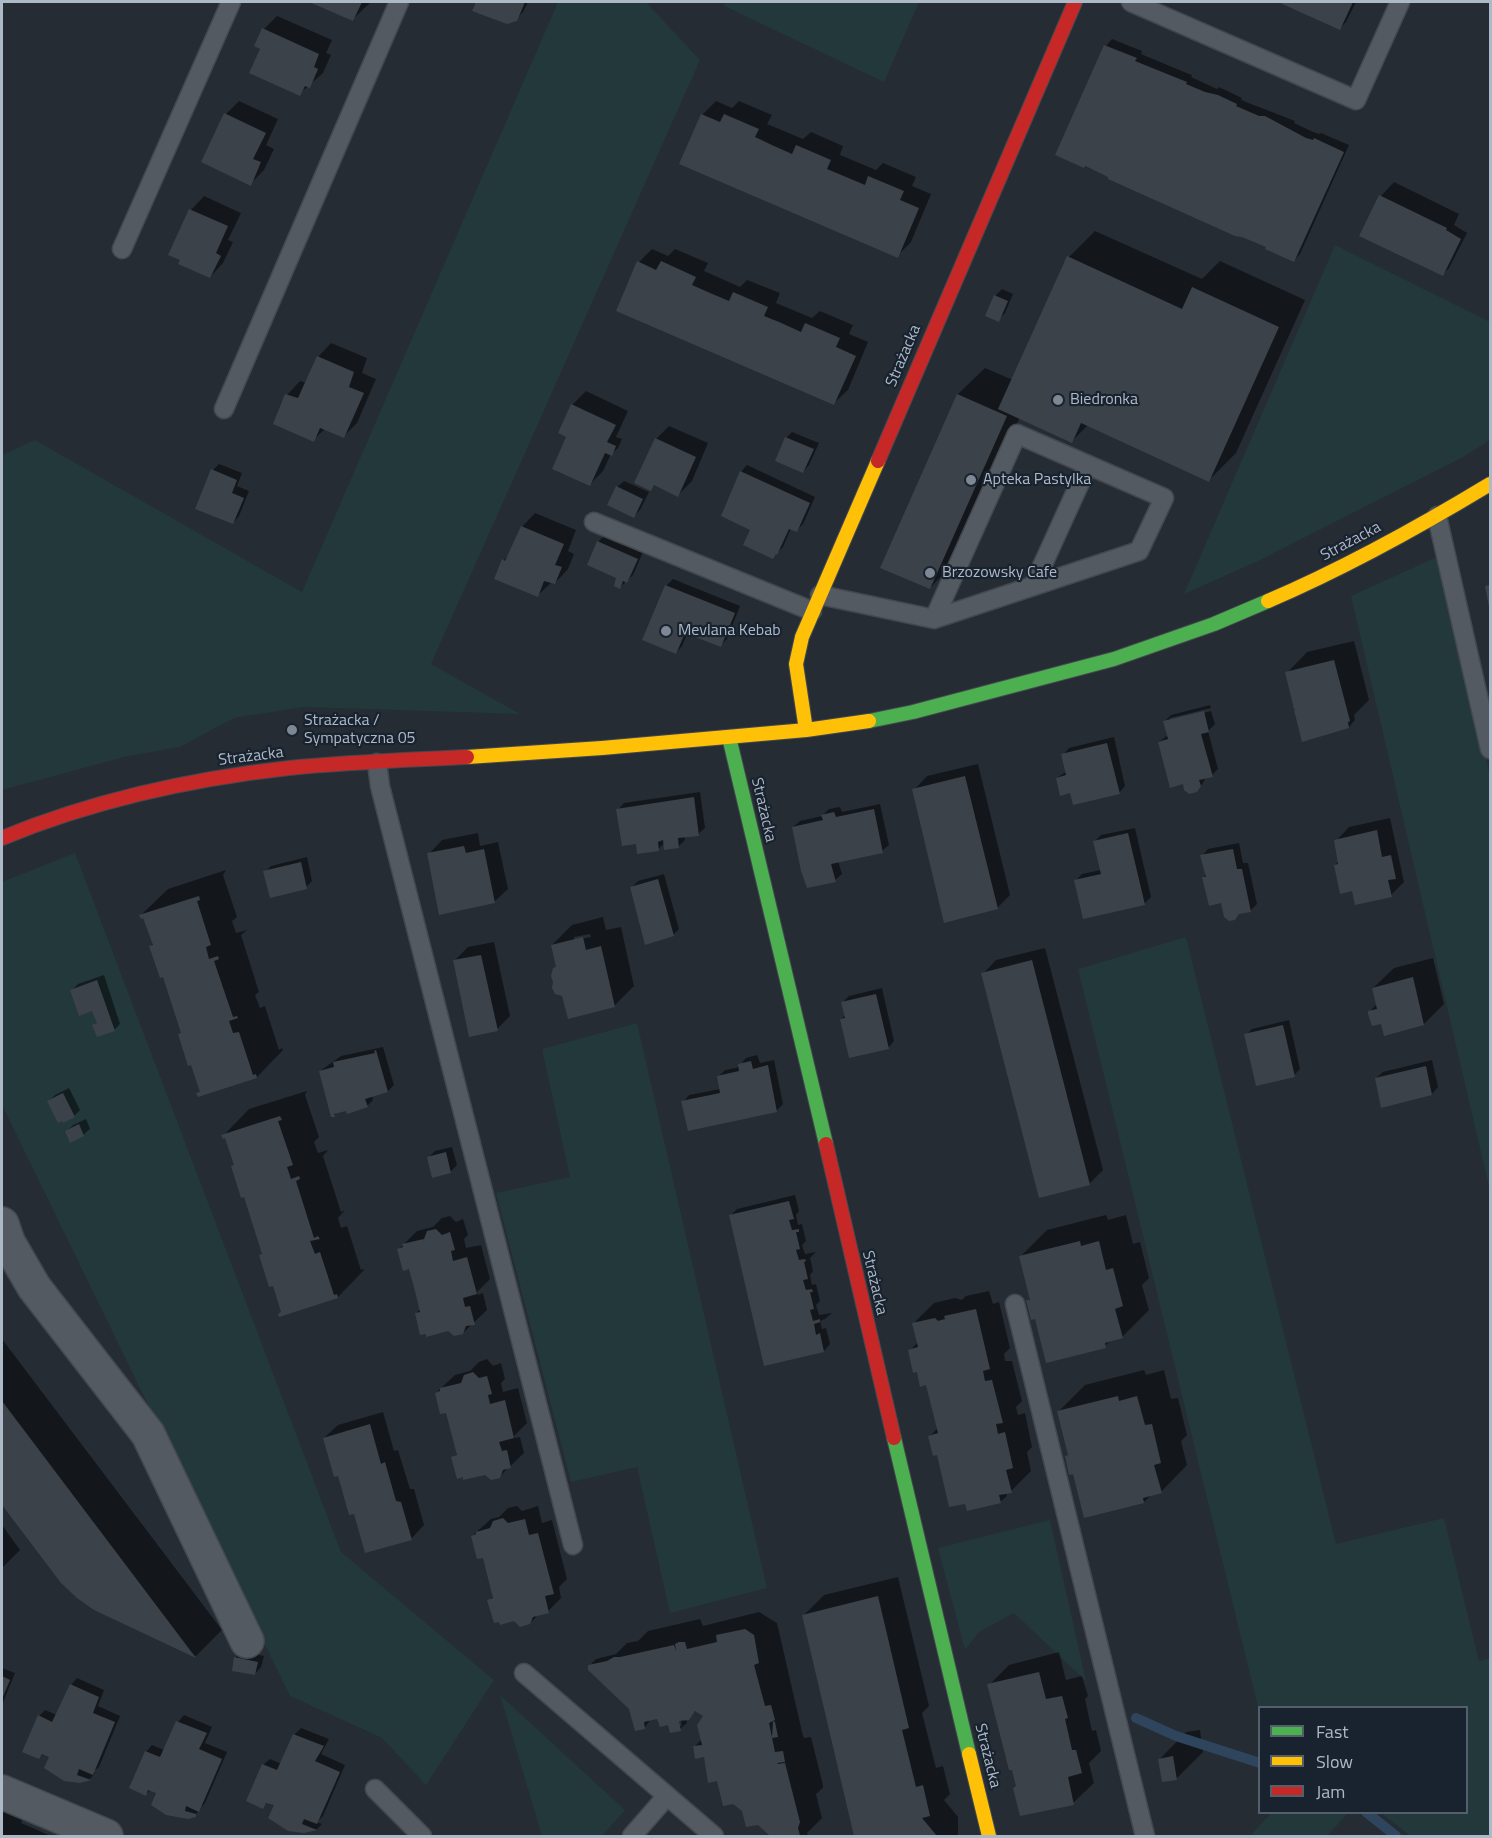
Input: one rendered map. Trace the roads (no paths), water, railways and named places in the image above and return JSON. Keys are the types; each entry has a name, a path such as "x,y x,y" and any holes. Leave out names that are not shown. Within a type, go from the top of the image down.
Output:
{"street":[{"name":"Strażacka","path":"806,730 796,664 802,637 1075,2"},
{"name":"Strażacka","path":"2,838 59,816 146,791 291,768 602,748 729,737 848,725 913,712 1114,659 1214,624 1305,585 1437,516 1491,484"},
{"name":"Strażacka","path":"729,737 989,1836"},
{"path":"4,1238 34,1287 148,1434 247,1641"},
{"path":"2,1791 106,1836"}],"lane":[{"path":"122,249 231,2"},
{"path":"224,410 399,2"},
{"path":"1131,2 1356,100 1400,2"},
{"path":"594,522 816,603 934,619 1138,550 1164,498 1017,434 934,619"},
{"path":"1033,586 1088,465"},
{"path":"1437,516 1491,749"},
{"path":"377,763 380,786 573,1545"},
{"path":"1015,1304 1145,1836"},
{"path":"524,1673 714,1836"},
{"path":"375,1789 422,1836"},
{"path":"632,1836 667,1796"}],"waterway":[{"path":"1136,1718 1176,1736 1258,1762"},
{"path":"1368,1814 1396,1836"}],"place":[{"name":"Biedronka","path":"1058,400"},
{"name":"Apteka Pastylka","path":"971,480"},
{"name":"Brzozowsky Cafe","path":"930,573"},
{"name":"Mevlana Kebab","path":"666,631"},
{"name":"Strażacka / Sympatyczna 05","path":"292,730"}]}
